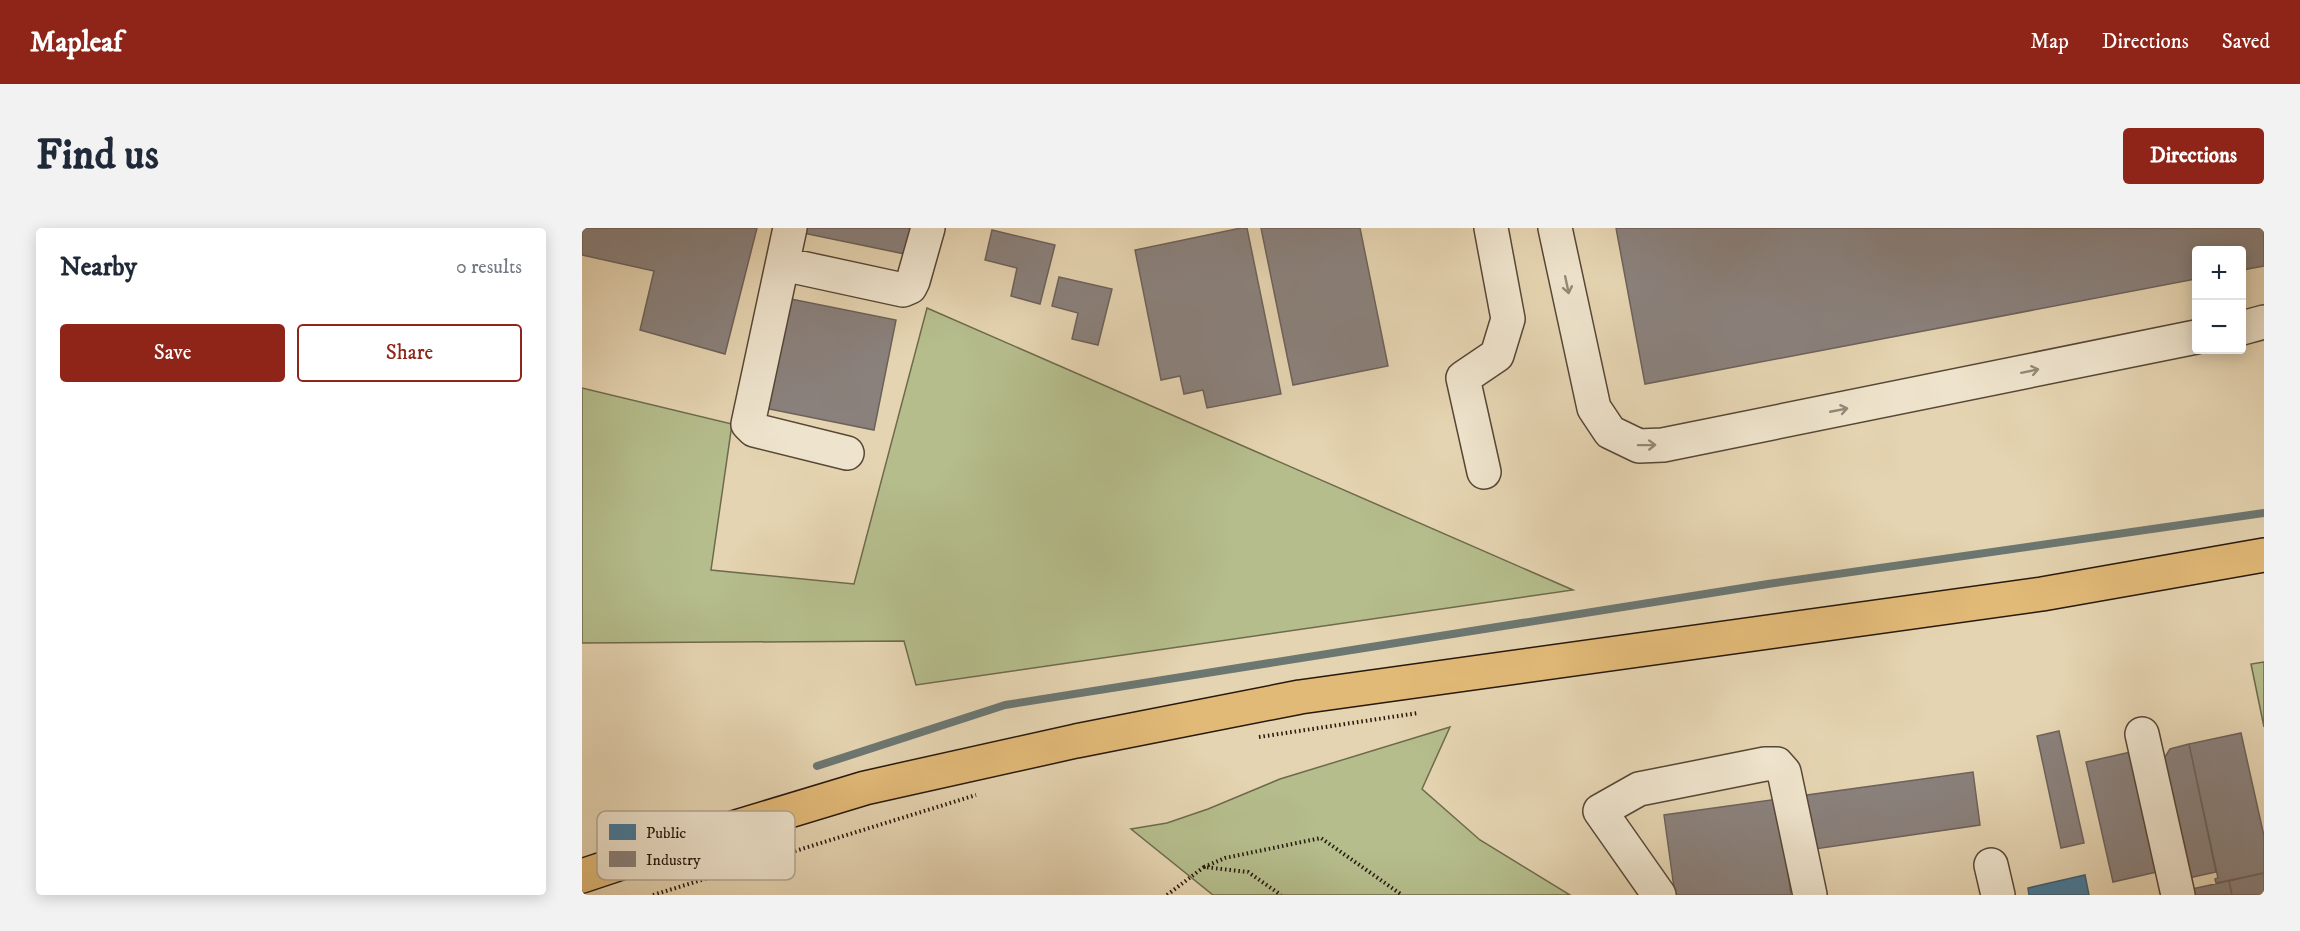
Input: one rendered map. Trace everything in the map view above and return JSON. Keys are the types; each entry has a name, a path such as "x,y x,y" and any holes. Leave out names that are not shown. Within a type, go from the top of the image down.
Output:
{"main road":[{"path":"789,811 865,788 1076,741 1300,697 2042,594 2264,555"},
{"path":"582,876 597,871"}],"lane":[{"path":"790,228 748,424 754,430 847,453"},
{"path":"783,264 903,290 910,287 913,281 927,228"},
{"path":"1484,472 1463,378 1497,355 1508,319 1491,228"},
{"path":"1555,228 1594,408 1610,432 1639,446 1663,445 2192,338"},
{"path":"2246,327 2264,322"},
{"path":"2142,734 2178,895"},
{"path":"1659,895 1600,811 1639,789 1765,764 1777,764 1785,772 1810,895"}],"path":[{"path":"1259,737 1425,712"},
{"path":"795,851 980,794"},
{"path":"1167,895 1204,867 1225,858 1321,838 1402,895"},
{"path":"1204,867 1248,872 1281,895"},
{"path":"653,895 702,880"}],"green space":[{"path":"927,308 1573,590 916,685 904,641 582,643 582,388 732,424 711,570 854,584"},
{"path":"2264,662 2264,727 2251,664"},
{"path":"1450,727 1422,789 1480,840 1570,895 1213,895 1131,829 1167,823 1208,809 1280,779"}],"building: Public":[{"path":"2085,875 2089,895 2029,895 2028,888"}],"building: Industry":[{"path":"582,228 757,228 725,354 640,330 654,271 582,255"},
{"path":"793,228 911,228 905,254 793,231"},
{"path":"1247,228 1281,394 1207,408 1203,390 1184,394 1180,376 1161,380 1135,250"},
{"path":"1261,228 1360,228 1388,366 1293,385"},
{"path":"1616,228 2264,228 2264,266 2246,269 2246,246 2192,246 2192,280 1645,384"},
{"path":"992,230 1055,245 1040,304 1011,296 1017,268 985,260"},
{"path":"1059,277 1112,289 1098,345 1072,339 1078,313 1052,306"},
{"path":"781,297 896,320 874,430 759,407"},
{"path":"2059,731 2084,843 2061,848 2037,736"},
{"path":"2241,733 2264,836 2264,873 2216,883 2215,879 2218,878 2189,744"},
{"path":"2189,744 2216,872 2184,879 2160,765 2170,749"},
{"path":"2131,752 2157,872 2113,882 2086,762"},
{"path":"1973,772 1980,825 1808,850 1800,796"},
{"path":"1778,799 1791,895 1675,895 1664,815"},
{"path":"2264,873 2264,895 2232,895 2229,881"},
{"path":"2229,881 2232,895 2188,895 2187,890"}],"waterway":[{"path":"817,766 1005,705 1768,584 2264,513"}]}
